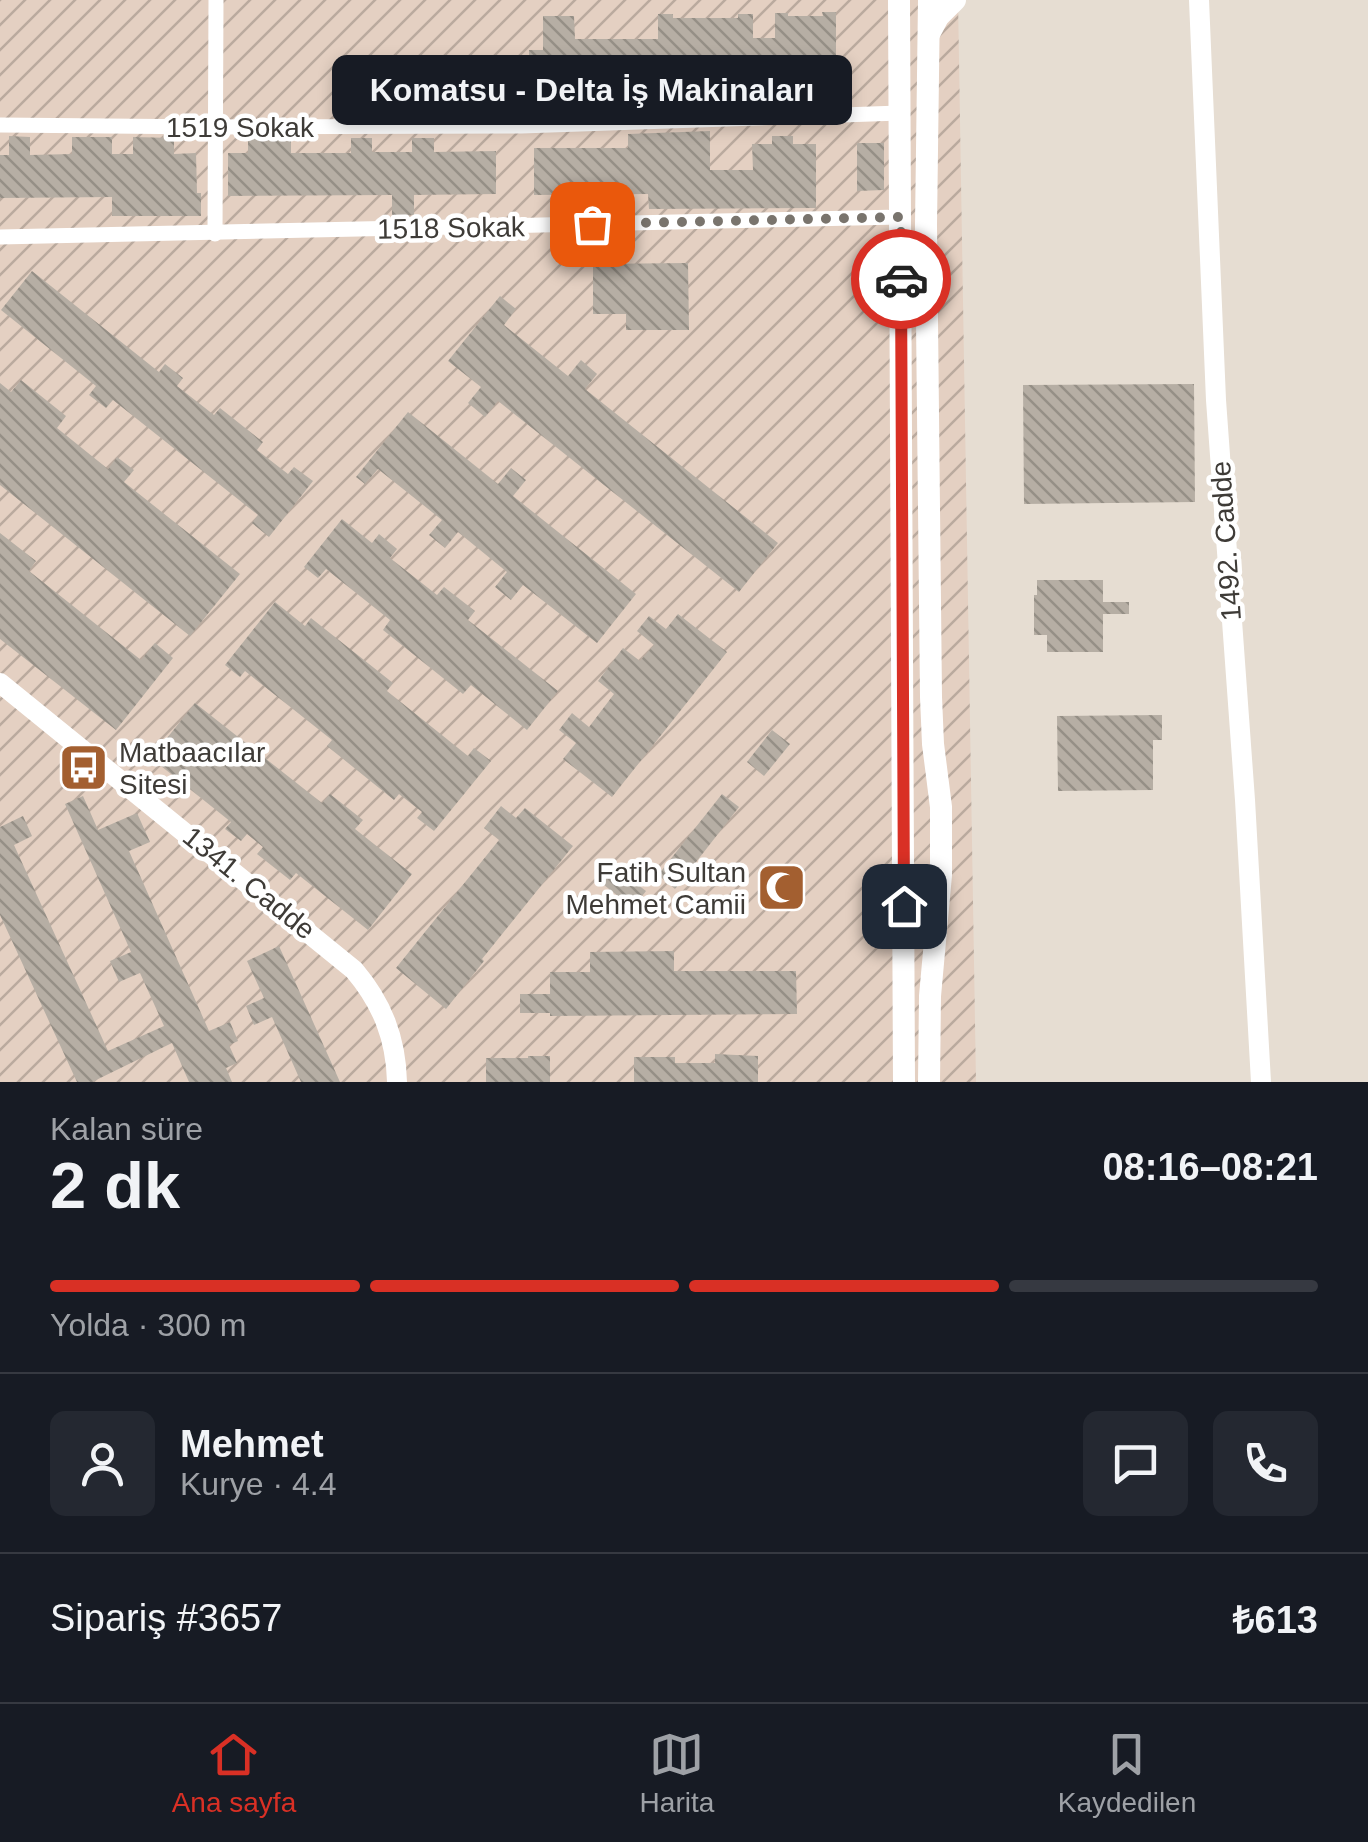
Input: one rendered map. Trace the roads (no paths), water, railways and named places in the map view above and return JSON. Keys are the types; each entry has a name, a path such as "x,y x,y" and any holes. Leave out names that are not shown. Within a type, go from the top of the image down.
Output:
{"main road":[{"path":"899,0 904,1082"},
{"path":"929,0 926,226 932,713 941,874 930,996 930,1082"},
{"path":"928,34 955,0"},
{"path":"904,713 932,713"},
{"path":"904,804 918,814 930,814 940,807"},
{"path":"904,874 941,874"}],"street":[{"path":"215,234 216,0"},
{"name":"1492. Cadde","path":"1199,0 1216,400 1246,800 1261,1082"},
{"name":"1519 Sokak","path":"0,125 521,126 900,113"},
{"name":"1518 Sokak","path":"0,236 901,217"},
{"name":"1341. Cadde","path":"0,683 354,970 378,1002 389,1028 396,1054 397,1082"}],"place":[{"name":"Komatsu - Delta İş Makinaları","path":"592,224"},
{"name":"Matbaacılar Sitesi","path":"84,768"},
{"name":"Fatih Sultan Mehmet Camii","path":"781,888"}]}
